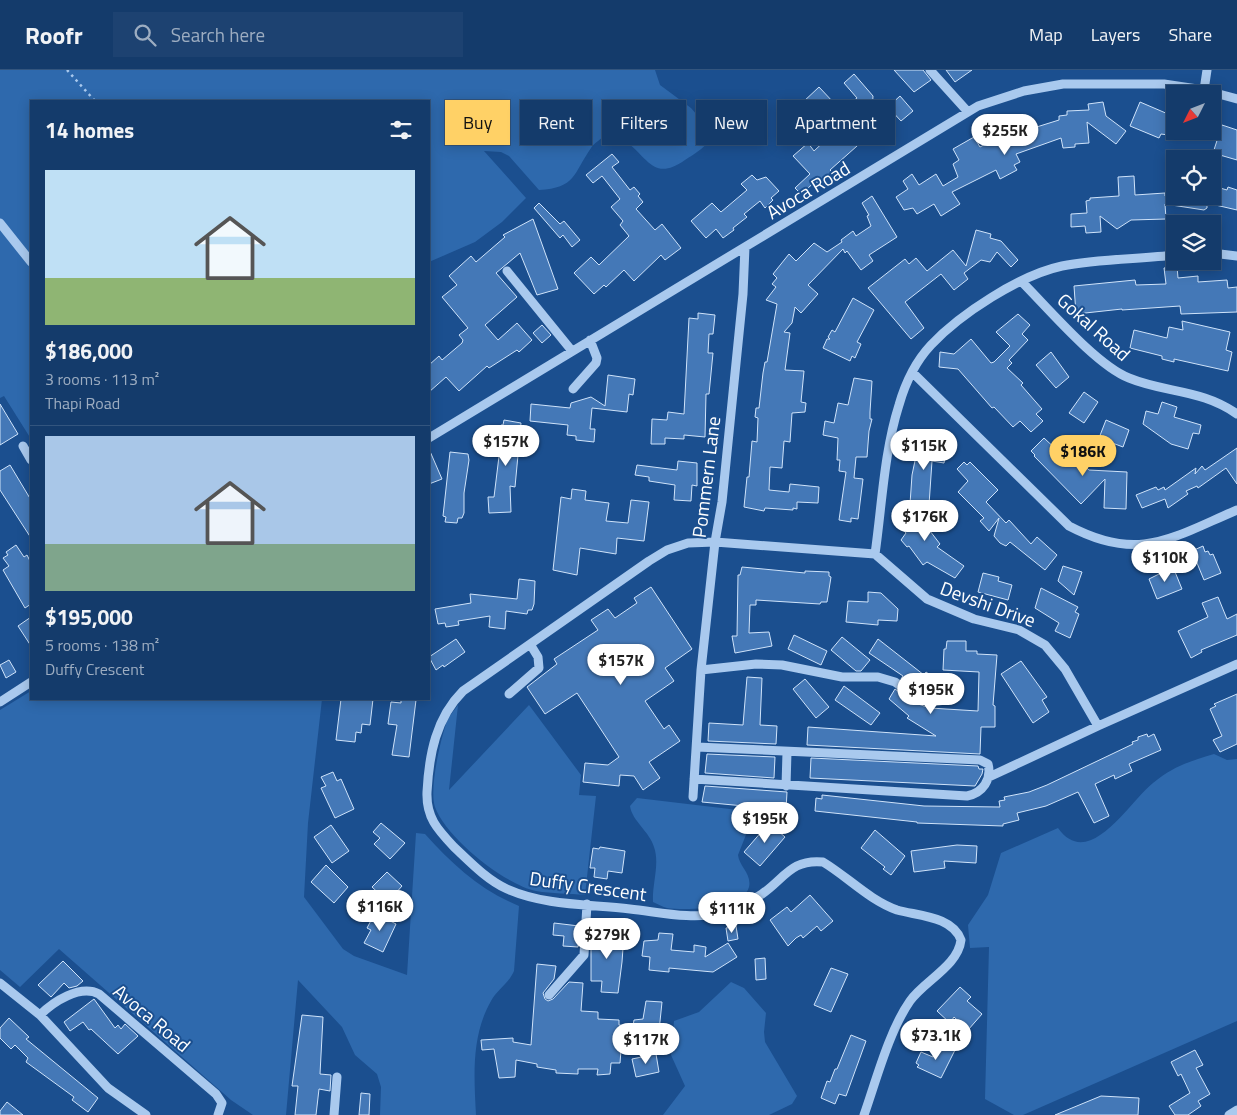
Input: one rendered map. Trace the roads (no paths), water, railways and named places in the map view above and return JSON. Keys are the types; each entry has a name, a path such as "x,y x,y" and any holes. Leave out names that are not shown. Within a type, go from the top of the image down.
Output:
{"street":[{"path":"930,70 968,112"},
{"path":"1205,85 1207,70"},
{"name":"Avoca Road","path":"430,437 978,106 1024,91 1063,84 1171,85"},
{"name":"Avoca Road","path":"1221,95 1237,99"},
{"path":"0,223 30,261"},
{"name":"Pommern Lane","path":"693,797 700,712 701,670 715,542 722,502 743,294 745,247"},
{"path":"1221,254 1237,256"},
{"path":"715,542 875,554 892,428 899,403 912,372 937,340 983,304 1021,281 1063,266 1166,257"},
{"path":"507,272 572,351"},
{"name":"Gokal Road","path":"1021,281 1111,368 1142,382 1203,397 1237,414"},
{"path":"573,388 596,363 597,358 590,340"},
{"path":"912,372 1069,526 1090,538 1116,545 1139,546 1164,541 1237,510"},
{"path":"23,446 30,458"},
{"name":"Duffy Crescent","path":"715,542 688,543 667,550 463,691 450,704 435,736 427,806 436,828 492,880 508,889 537,899 708,915 741,906 762,894 798,864 818,862 835,869 884,905 949,925 959,935 959,949 951,961 920,989 903,1012 864,1115"},
{"name":"Devshi Drive","path":"875,554 927,599 974,619 1019,630 1045,645 1065,669 1098,726"},
{"path":"509,694 539,668 538,657 530,644"},
{"path":"701,670 756,664 782,665 842,677 878,677 894,682 914,696 924,700 932,702 951,699"},
{"path":"989,777 1237,664"},
{"path":"0,702 30,683"},
{"path":"694,779 967,796 982,789 989,777 988,764 980,760 697,747"},
{"path":"786,786 787,752"},
{"path":"549,994 584,955 587,904"},
{"path":"0,983 40,1015 108,1088 146,1115"},
{"name":"Avoca Road","path":"40,1015 62,998 88,991 99,994 216,1094 222,1102 218,1115"},
{"path":"334,1115 337,1077"},
{"path":"1229,1115 1237,1110"}]}
